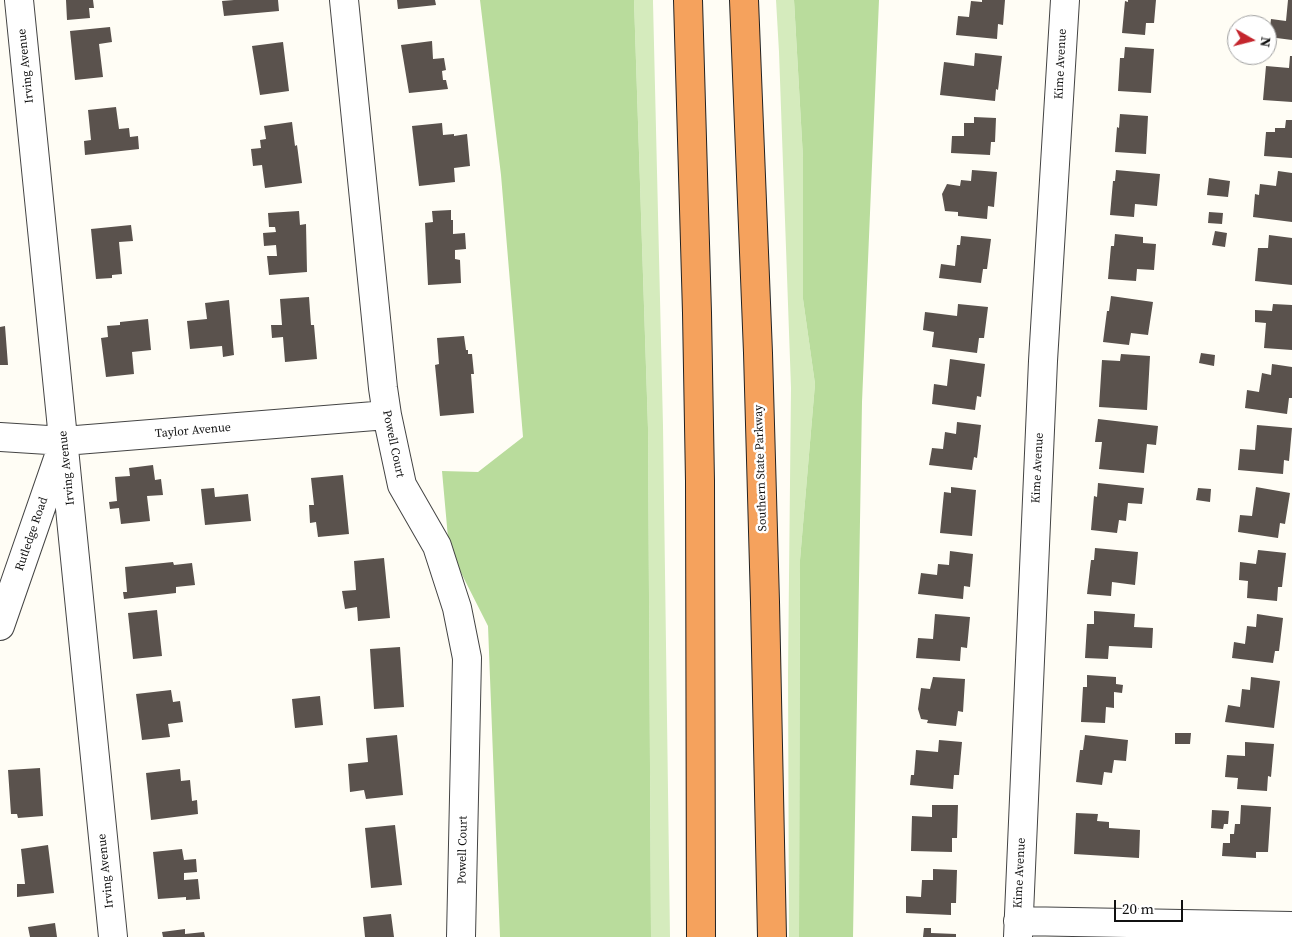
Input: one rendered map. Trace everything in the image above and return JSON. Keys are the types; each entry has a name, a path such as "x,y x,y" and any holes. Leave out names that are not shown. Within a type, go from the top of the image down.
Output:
{"highway":[{"path":"688,0 697,276 700,500 700,937"},
{"name":"Southern State Parkway","path":"744,0 749,98 764,593 772,937"},
{"path":"749,98 760,0"}],"street":[{"name":"Irving Avenue","path":"19,0 113,937"},
{"name":"Powell Court","path":"344,0 387,416 402,485 437,546 457,608 468,658 461,937"},
{"name":"Kime Avenue","path":"1018,929 1043,361 1065,0"},
{"name":"Taylor Avenue","path":"0,437 64,441 387,416"},
{"name":"Rutledge Road","path":"0,626 64,441"},
{"path":"1018,929 1292,926"}],"green space":[{"path":"480,0 634,0 648,428 651,937 500,937 488,626 449,549 442,471 478,472 523,437 501,175"},
{"path":"634,0 653,0 663,426 670,937 651,937 648,428"},
{"path":"776,0 794,0 803,158 803,299 815,384 800,560 799,937 789,937 788,673 791,388"},
{"path":"794,0 879,0 862,402 853,937 799,937 800,560 815,384 803,299 803,158"}],"building":[{"path":"66,0 93,0 94,8 89,8 90,18 67,20"},
{"path":"278,0 279,11 224,16 222,1"},
{"path":"397,0 435,0 436,5 398,9"},
{"path":"982,0 1005,0 1003,25 998,24 997,39 956,35 958,16 969,17 971,1 982,2"},
{"path":"1128,0 1156,0 1154,23 1146,23 1145,35 1122,33 1125,1 1128,2"},
{"path":"1288,0 1292,0 1292,40 1277,38 1277,20 1286,21"},
{"path":"110,27 112,42 99,44 103,77 75,80 70,31"},
{"path":"432,41 433,59 444,58 446,70 442,71 443,80 446,80 448,89 409,93 401,45"},
{"path":"283,42 289,91 260,95 252,46"},
{"path":"1125,47 1154,49 1151,93 1118,91 1120,58 1124,58"},
{"path":"975,53 1002,56 995,101 940,95 944,62 974,66"},
{"path":"1290,56 1292,56 1292,102 1263,100 1266,66 1289,68"},
{"path":"116,107 119,129 129,128 130,137 138,136 139,149 85,155 84,141 91,140 88,110"},
{"path":"1120,114 1148,116 1146,154 1115,152"},
{"path":"974,117 996,118 995,142 991,142 990,155 951,153 952,136 964,136 964,123 974,123"},
{"path":"1286,120 1292,120 1292,158 1264,156 1266,132 1275,132 1275,128 1285,128"},
{"path":"292,122 302,183 265,188 262,165 253,166 251,149 261,148 260,140 266,139 264,126"},
{"path":"442,123 443,135 467,134 470,166 454,168 455,182 419,186 412,126"},
{"path":"972,170 997,172 994,207 988,206 987,219 958,216 958,212 945,211 942,194 947,184 960,186 961,180 971,181"},
{"path":"1116,170 1160,174 1157,206 1135,204 1134,217 1110,215 1113,181 1115,181"},
{"path":"1278,171 1292,173 1292,222 1253,217 1255,194 1259,195 1260,184 1276,186"},
{"path":"1209,178 1230,181 1228,197 1207,195"},
{"path":"451,210 453,234 465,233 466,249 455,250 455,259 460,260 461,283 428,285 425,223 433,222 432,211"},
{"path":"299,211 300,225 306,224 307,272 269,275 267,256 277,256 276,245 264,246 263,233 276,232 275,227 269,227 268,213"},
{"path":"1209,212 1223,213 1222,224 1208,223"},
{"path":"131,225 133,241 119,242 122,274 112,275 112,278 96,279 91,229"},
{"path":"1215,231 1227,233 1225,247 1212,245"},
{"path":"1115,234 1143,237 1143,243 1156,244 1154,270 1137,269 1136,281 1108,279 1111,246 1114,246"},
{"path":"1269,235 1292,238 1292,285 1255,281 1258,248 1268,248"},
{"path":"961,236 991,239 987,269 983,269 981,283 939,278 941,264 955,266 957,245 960,245"},
{"path":"1111,296 1153,302 1148,335 1131,333 1129,345 1103,342"},
{"path":"309,297 311,325 314,325 317,359 285,362 283,337 272,338 271,325 282,325 280,299"},
{"path":"229,300 234,355 223,357 222,346 190,349 187,321 207,319 205,303"},
{"path":"958,304 988,307 984,338 979,338 977,353 932,347 934,332 923,330 925,312 957,316"},
{"path":"1273,304 1292,305 1292,350 1264,348 1266,323 1255,322 1255,310 1272,311"},
{"path":"148,319 151,350 132,352 134,374 106,377 101,338 108,337 107,326 120,325 120,322"},
{"path":"5,326 8,365 0,365 0,327"},
{"path":"464,336 466,350 468,350 468,354 472,354 474,374 471,374 474,413 440,416 435,365 439,364 437,338"},
{"path":"1201,353 1215,355 1214,366 1199,363"},
{"path":"1121,354 1150,356 1147,410 1099,407 1102,360 1120,361"},
{"path":"950,359 985,364 981,397 977,396 975,410 932,404 934,384 947,386"},
{"path":"1272,364 1292,367 1292,398 1289,398 1287,414 1245,408 1247,390 1259,392 1262,373 1271,375"},
{"path":"1098,419 1158,426 1156,445 1147,444 1144,473 1099,469 1102,442 1095,442"},
{"path":"957,422 981,425 977,458 974,457 972,470 929,465 932,448 943,449 945,432 956,434"},
{"path":"1257,425 1292,428 1289,461 1284,460 1283,474 1238,470 1240,449 1255,450"},
{"path":"153,465 155,480 161,479 163,495 147,496 150,521 121,524 119,508 110,509 109,502 117,501 115,477 130,476 129,468"},
{"path":"343,475 349,534 318,537 316,522 310,523 309,505 314,505 311,478"},
{"path":"1098,483 1144,488 1142,504 1128,503 1126,521 1119,520 1117,533 1091,530 1094,496 1097,497"},
{"path":"951,487 976,490 972,536 940,533 944,492 951,493"},
{"path":"1256,487 1290,493 1285,524 1280,523 1278,538 1238,532 1240,515 1252,516"},
{"path":"214,488 215,497 248,494 251,521 205,525 201,489"},
{"path":"1198,488 1211,489 1210,502 1196,500"},
{"path":"1095,548 1138,552 1135,585 1112,582 1111,596 1087,594 1091,560 1094,560"},
{"path":"1258,550 1286,553 1282,587 1278,587 1277,601 1247,598 1248,581 1239,580 1240,562 1256,564"},
{"path":"950,551 973,554 970,587 964,586 963,599 918,594 921,573 937,575 938,564 949,565"},
{"path":"384,558 390,618 358,621 357,607 345,609 342,591 356,590 354,561"},
{"path":"173,562 174,565 192,563 195,585 176,587 176,593 124,599 123,592 127,592 125,567"},
{"path":"157,610 162,656 133,659 128,613"},
{"path":"1094,611 1135,614 1134,627 1153,628 1152,648 1109,646 1108,659 1085,658 1087,624 1094,624"},
{"path":"935,614 970,617 967,648 961,647 960,661 916,658 918,638 933,639"},
{"path":"1257,614 1283,618 1279,651 1275,651 1273,663 1232,658 1234,642 1245,644 1247,626 1256,627"},
{"path":"400,647 404,707 374,709 370,649"},
{"path":"1087,675 1116,677 1116,684 1123,685 1122,693 1114,692 1114,708 1106,707 1105,723 1081,722 1083,687 1087,687"},
{"path":"933,677 965,679 963,712 958,711 956,726 927,723 928,720 921,719 918,709 921,688 930,689"},
{"path":"1251,677 1280,681 1274,728 1225,722 1228,705 1240,707 1242,689 1250,690"},
{"path":"171,690 173,702 180,701 183,722 168,724 170,737 142,740 136,694"},
{"path":"320,696 323,725 295,728 292,699"},
{"path":"1175,733 1191,733 1190,744 1175,744"},
{"path":"397,735 403,795 366,799 364,790 350,792 348,764 368,762 366,738"},
{"path":"1085,735 1128,740 1126,761 1114,760 1112,773 1104,772 1102,785 1076,782 1080,750 1083,750"},
{"path":"939,740 962,742 959,775 954,775 953,789 910,785 911,775 914,775 916,750 938,752"},
{"path":"1245,742 1274,744 1271,777 1268,776 1267,791 1237,789 1238,778 1225,777 1227,755 1245,756"},
{"path":"40,768 43,816 18,818 17,814 11,814 8,770"},
{"path":"180,769 181,781 190,780 192,801 197,800 198,814 151,820 146,773"},
{"path":"932,805 958,805 957,838 952,838 952,852 911,851 912,816 932,817"},
{"path":"1241,805 1271,807 1268,852 1256,852 1256,858 1222,856 1223,843 1230,843 1230,834 1234,834 1235,824 1240,824"},
{"path":"1212,810 1229,811 1228,824 1224,824 1223,829 1211,828"},
{"path":"1076,813 1098,814 1097,821 1109,822 1109,828 1140,830 1139,858 1074,854"},
{"path":"395,825 402,885 371,888 365,828"},
{"path":"48,845 54,893 17,897 17,884 25,884 21,849"},
{"path":"182,849 184,860 196,859 197,872 184,873 184,880 198,879 200,899 186,900 186,897 158,899 153,852"},
{"path":"933,869 957,870 956,903 951,903 951,915 906,913 906,896 921,897 922,880 933,880"},
{"path":"391,914 394,937 365,937 363,917"},
{"path":"55,923 57,937 30,937 28,927"},
{"path":"924,928 931,928 931,933 956,934 956,937 923,937"},
{"path":"185,929 185,934 204,932 205,937 163,937 162,932"}]}
